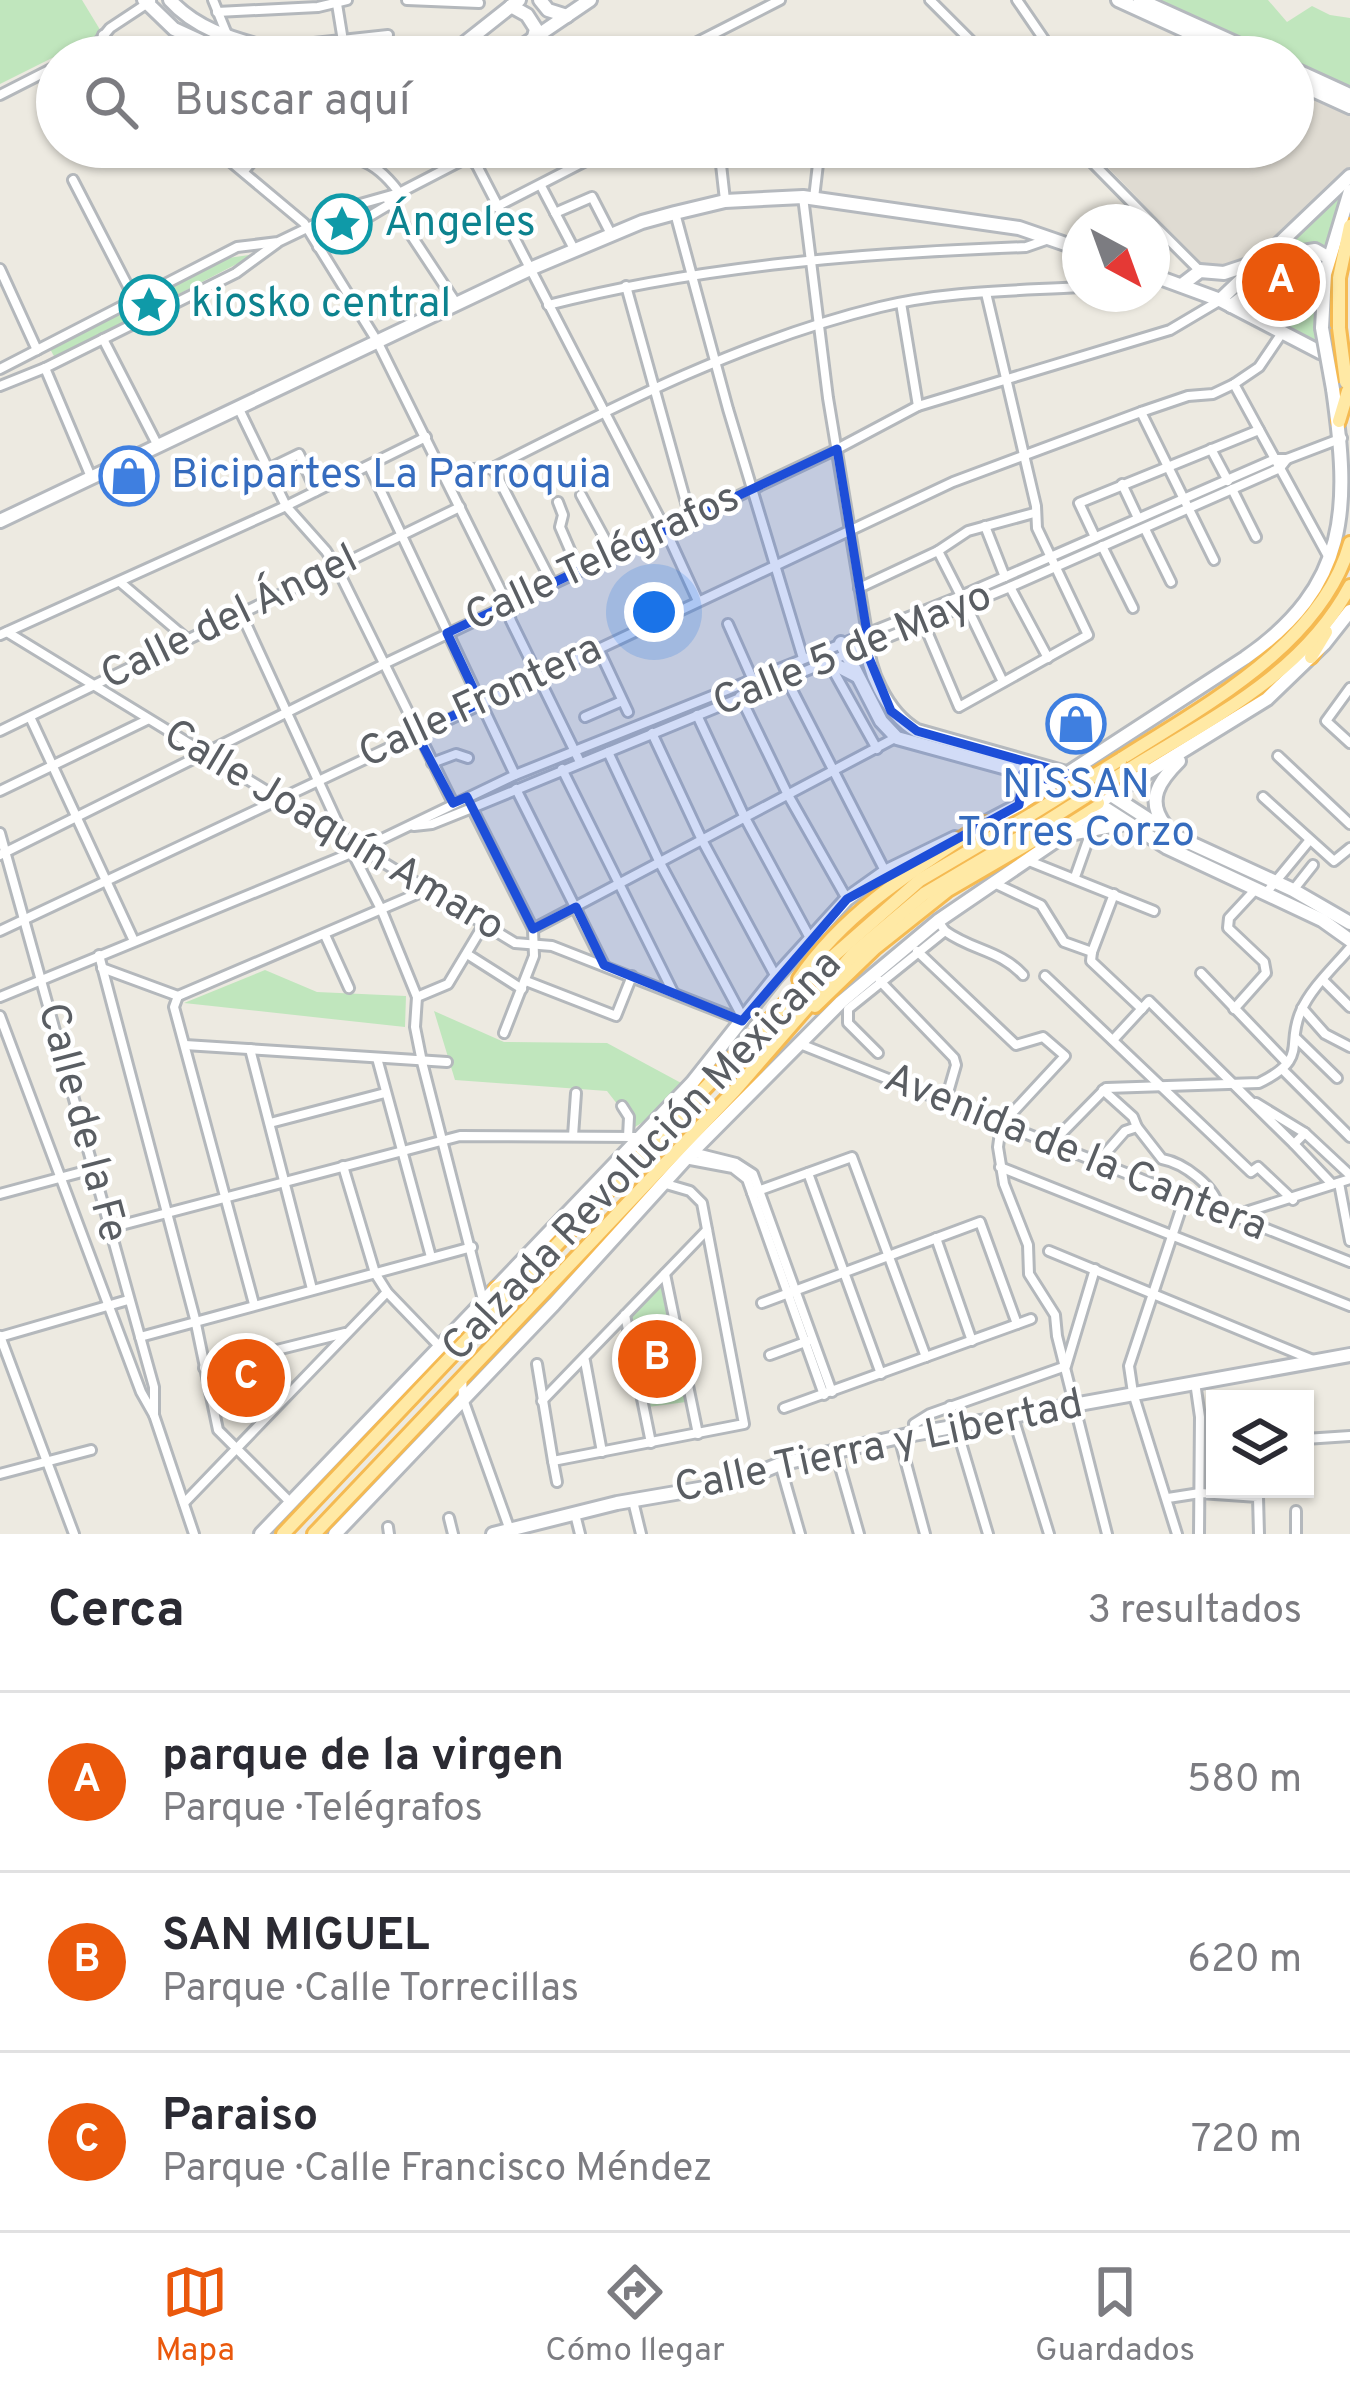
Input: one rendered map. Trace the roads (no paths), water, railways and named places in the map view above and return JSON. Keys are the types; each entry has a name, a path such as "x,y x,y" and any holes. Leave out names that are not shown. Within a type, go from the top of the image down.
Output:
{"main road":[{"path":"1344,390 1339,278 1350,226"},
{"path":"1126,764 1292,638 1336,581 1350,543"},
{"path":"1311,657 1344,609 1350,586"},
{"path":"1036,820 1271,681 1344,609"},
{"path":"779,1039 912,916 1104,799"},
{"name":"Calzada Revolución Mexicana","path":"283,1534 526,1278 696,1087 920,880 1036,820"},
{"name":"Calzada Revolución Mexicana","path":"314,1534 682,1153 825,984 888,923 1036,820"},
{"path":"782,1006 817,954 855,918 897,881 985,823"},
{"path":"496,1289 526,1278"}],"street":[{"path":"170,0 189,18 224,36"},
{"path":"213,0 227,36"},
{"path":"406,0 479,1 486,28"},
{"path":"540,0 548,10 567,16"},
{"path":"536,36 590,0"},
{"path":"709,36 780,0"},
{"path":"930,0 966,36"},
{"path":"1017,0 1042,36"},
{"path":"1118,0 1197,36"},
{"path":"1140,0 1220,36"},
{"path":"103,35 148,1 174,28 191,36"},
{"path":"217,11 342,2 343,36"},
{"path":"475,36 515,3 533,21 534,36"},
{"path":"380,36 388,35"},
{"path":"0,95 36,77"},
{"path":"1314,79 1350,95"},
{"path":"1314,91 1350,107"},
{"path":"240,168 308,229 377,341 580,762"},
{"path":"374,168 398,193"},
{"path":"318,247 443,168"},
{"path":"476,168 698,601"},
{"path":"496,207 573,168"},
{"path":"721,168 725,201"},
{"path":"815,168 808,198 837,449 867,639 891,711 917,731 1059,777 1104,799 1322,920 1350,944 1302,1008 1297,1040 1285,1066 1259,1083 1103,1090 1051,1145"},
{"path":"1098,168 1134,204"},
{"path":"1226,303 1261,260 1350,176"},
{"path":"73,180 136,300"},
{"path":"541,185 574,250"},
{"path":"1332,563 1346,496 1340,421 1344,390 1322,328 1328,258 1350,191"},
{"path":"0,386 236,273 278,242 386,193 398,193"},
{"path":"386,193 456,304"},
{"path":"555,213 592,197 611,234"},
{"path":"0,521 530,268 674,213 725,201 808,198 1019,228 1062,242"},
{"path":"674,213 803,658"},
{"path":"548,305 626,286 813,260 1026,247 1050,238"},
{"path":"1170,240 1200,271 1224,273 1261,260"},
{"path":"0,369 237,247 278,242"},
{"path":"1226,303 1303,252 1315,250 1328,258"},
{"path":"0,268 37,350"},
{"path":"1183,284 1200,271"},
{"path":"1170,281 1331,356 1350,355"},
{"path":"626,286 690,518"},
{"path":"448,482 474,470 493,468 603,412 760,344 820,324 901,303 1062,288"},
{"path":"923,622 959,707 1088,634 1034,513 986,293"},
{"path":"901,303 918,406"},
{"name":"Calle Telégrafos","path":"3,854 918,406 1170,331 1226,303"},
{"name":"Calle Frontera","path":"0,931 952,482 1188,396 1213,394 1258,367 1282,333"},
{"path":"103,339 158,446"},
{"path":"37,350 33,365 45,368"},
{"path":"45,368 92,478"},
{"path":"1234,384 1332,563"},
{"path":"238,407 286,506 337,568 453,803"},
{"path":"1141,412 1214,560"},
{"path":"1095,537 1078,503 1259,430"},
{"path":"4,634 426,437"},
{"name":"Calle 5 de Mayo","path":"1007,582 1138,518 1343,437"},
{"path":"1211,449 1256,537"},
{"path":"268,469 299,454 316,491"},
{"path":"368,466 515,775"},
{"path":"493,468 552,583"},
{"path":"1122,484 1138,518"},
{"name":"Calle 5 de Mayo","path":"412,826 472,808 786,678 843,648 923,622 963,600 1055,567 1187,510 1230,485"},
{"path":"581,494 613,554"},
{"path":"558,502 563,514 560,527 579,571"},
{"name":"Calle del Ángel","path":"0,731 460,507"},
{"path":"859,588 968,532 1034,513"},
{"path":"985,526 1007,582 1048,658"},
{"path":"1145,529 1171,582"},
{"path":"1102,547 1133,608"},
{"path":"938,550 1004,682"},
{"name":"Calzada Revolución Mexicana","path":"261,1534 634,1137 696,1087 776,977 847,899 885,872 1019,805 1276,637 1303,609 1332,563"},
{"path":"119,582 187,639"},
{"path":"912,597 919,612"},
{"name":"Calle 5 de Mayo","path":"867,639 919,612 963,600"},
{"path":"241,613 346,840 357,851 417,997 415,1027 422,1062 483,1302"},
{"path":"728,624 752,678"},
{"name":"Calle Joaquín Amaro","path":"4,634 346,840"},
{"path":"598,648 628,712"},
{"path":"843,648 881,721 897,738 1009,769 1059,777"},
{"path":"825,656 857,676"},
{"path":"825,656 877,748"},
{"name":"Calle 5 de Mayo","path":"0,997 357,851 574,750 803,658 825,656"},
{"name":"Calzada Revolución Mexicana","path":"335,1534 666,1184 682,1153 855,989 1064,835 1104,799 1267,699 1311,657"},
{"path":"786,678 885,872"},
{"path":"1350,688 1326,721 1350,743"},
{"path":"740,697 847,899"},
{"path":"585,717 622,701"},
{"path":"697,715 810,939"},
{"path":"30,717 134,941"},
{"path":"0,790 147,721"},
{"path":"652,733 776,977"},
{"path":"533,929 897,738"},
{"path":"1173,835 1158,817 1154,798 1163,777 1195,745"},
{"path":"608,752 743,1020"},
{"path":"432,763 456,754 468,758"},
{"path":"1278,756 1350,824"},
{"path":"562,769 674,992"},
{"path":"1009,769 1018,780 1019,805"},
{"path":"516,789 604,965"},
{"path":"1262,797 1334,861 1348,853"},
{"path":"1104,799 1128,823 1166,847 1265,888 1293,890 1350,923"},
{"path":"472,808 533,929 535,944 524,985 504,1033"},
{"path":"1064,835 1128,823"},
{"path":"1075,878 1092,828"},
{"name":"Calle de la Fe","path":"0,833 154,1388 154,1415"},
{"path":"1234,1009 1266,973 1264,962 1228,928 1227,921 1309,841"},
{"name":"Calle Joaquín Amaro","path":"357,851 515,943 552,946 743,1020"},
{"path":"1029,861 1154,911"},
{"path":"1293,890 1313,866"},
{"path":"996,884 1041,905 1064,942 1092,952"},
{"path":"102,968 178,996 427,890"},
{"path":"1114,894 1091,961 1236,1084 1336,1183 1350,1241"},
{"path":"417,997 448,984 484,925"},
{"path":"878,1053 848,1023 848,1010 941,926 982,953 1005,957 1023,975"},
{"path":"325,935 349,988"},
{"path":"917,951 1016,1045 1043,1037 1065,1056 1001,1125 1000,1167 1028,1245 1029,1274 1055,1315 1107,1534"},
{"path":"467,954 524,985 616,1016 632,976"},
{"path":"99,956 195,1319 218,1430 291,1504"},
{"path":"1201,973 1350,1137"},
{"path":"1045,976 1251,1172 1258,1167 1293,1200"},
{"path":"1323,980 1350,1006"},
{"path":"880,981 948,1048 956,1065 945,1103"},
{"path":"178,996 175,1007 184,1045 254,1304"},
{"path":"1113,1040 1145,1005"},
{"path":"1302,1008 1325,1034 1350,1048"},
{"path":"0,1016 141,1392 154,1415 194,1534"},
{"path":"1297,1040 1337,1078"},
{"path":"184,1045 447,1062"},
{"name":"Avenida de la Cantera","path":"800,1045 1350,1262"},
{"path":"250,1049 312,1289"},
{"path":"0,1054 15,1054"},
{"path":"376,1058 431,1257"},
{"path":"1103,1090 1133,1118 1162,1159 1179,1162 1217,1198 1219,1210"},
{"path":"270,1123 385,1093"},
{"path":"573,1136 576,1093"},
{"path":"1233,1216 1293,1200 1350,1177 1305,1132 1256,1103"},
{"path":"110,1228 443,1139 482,1134 634,1137 622,1106"},
{"path":"1096,1164 1125,1131 1136,1127"},
{"path":"1294,1144 1305,1132"},
{"path":"682,1153 745,1170 828,1393"},
{"path":"757,1192 852,1157 926,1357"},
{"path":"343,1166 375,1274 440,1347"},
{"path":"1000,1167 1350,1306"},
{"path":"0,1194 93,1169"},
{"path":"808,1173 881,1375"},
{"path":"553,1461 740,1426 745,1420 708,1229 697,1195 666,1184"},
{"path":"1177,1534 1129,1366 1185,1197"},
{"path":"762,1303 980,1222 1017,1324"},
{"path":"542,1401 708,1229"},
{"path":"936,1238 972,1341"},
{"path":"140,1337 472,1246"},
{"path":"1049,1251 1316,1361"},
{"path":"1066,1366 1096,1269"},
{"path":"664,1273 698,1434"},
{"path":"184,1503 387,1292"},
{"path":"74,1534 0,1336 128,1300"},
{"path":"625,1316 650,1443"},
{"path":"784,1408 1031,1319"},
{"path":"204,1368 347,1333"},
{"path":"770,1355 809,1341"},
{"name":"Calle Tierra y Libertad","path":"493,1534 734,1483 780,1464 916,1433 1350,1355"},
{"path":"585,1359 602,1452"},
{"path":"536,1364 557,1482"},
{"path":"916,1433 914,1424 950,1406 1066,1366"},
{"path":"463,1376 463,1399 511,1532"},
{"path":"1195,1382 1198,1534"},
{"path":"950,1406 988,1534"},
{"path":"1012,1415 1048,1534"},
{"path":"1314,1438 1350,1436"},
{"path":"899,1437 925,1534"},
{"path":"0,1474 91,1450"},
{"path":"1198,1450 1206,1450"},
{"path":"836,1453 859,1534"},
{"path":"780,1464 800,1534"},
{"path":"1168,1498 1200,1492 1258,1497 1259,1534"},
{"path":"633,1501 641,1534"},
{"path":"1296,1511 1296,1534"},
{"path":"575,1514 580,1534"},
{"path":"449,1518 453,1534"}],"place":[{"name":"Ángeles","path":"342,224"},
{"name":"parque de la virgen","path":"1281,282"},
{"name":"kiosko central","path":"149,305"},
{"name":"Bicipartes La Parroquia","path":"129,476"},
{"name":"NISSAN Torres Corzo","path":"1076,724"},
{"name":"SAN MIGUEL","path":"657,1359"},
{"name":"Paraiso","path":"246,1378"}]}
